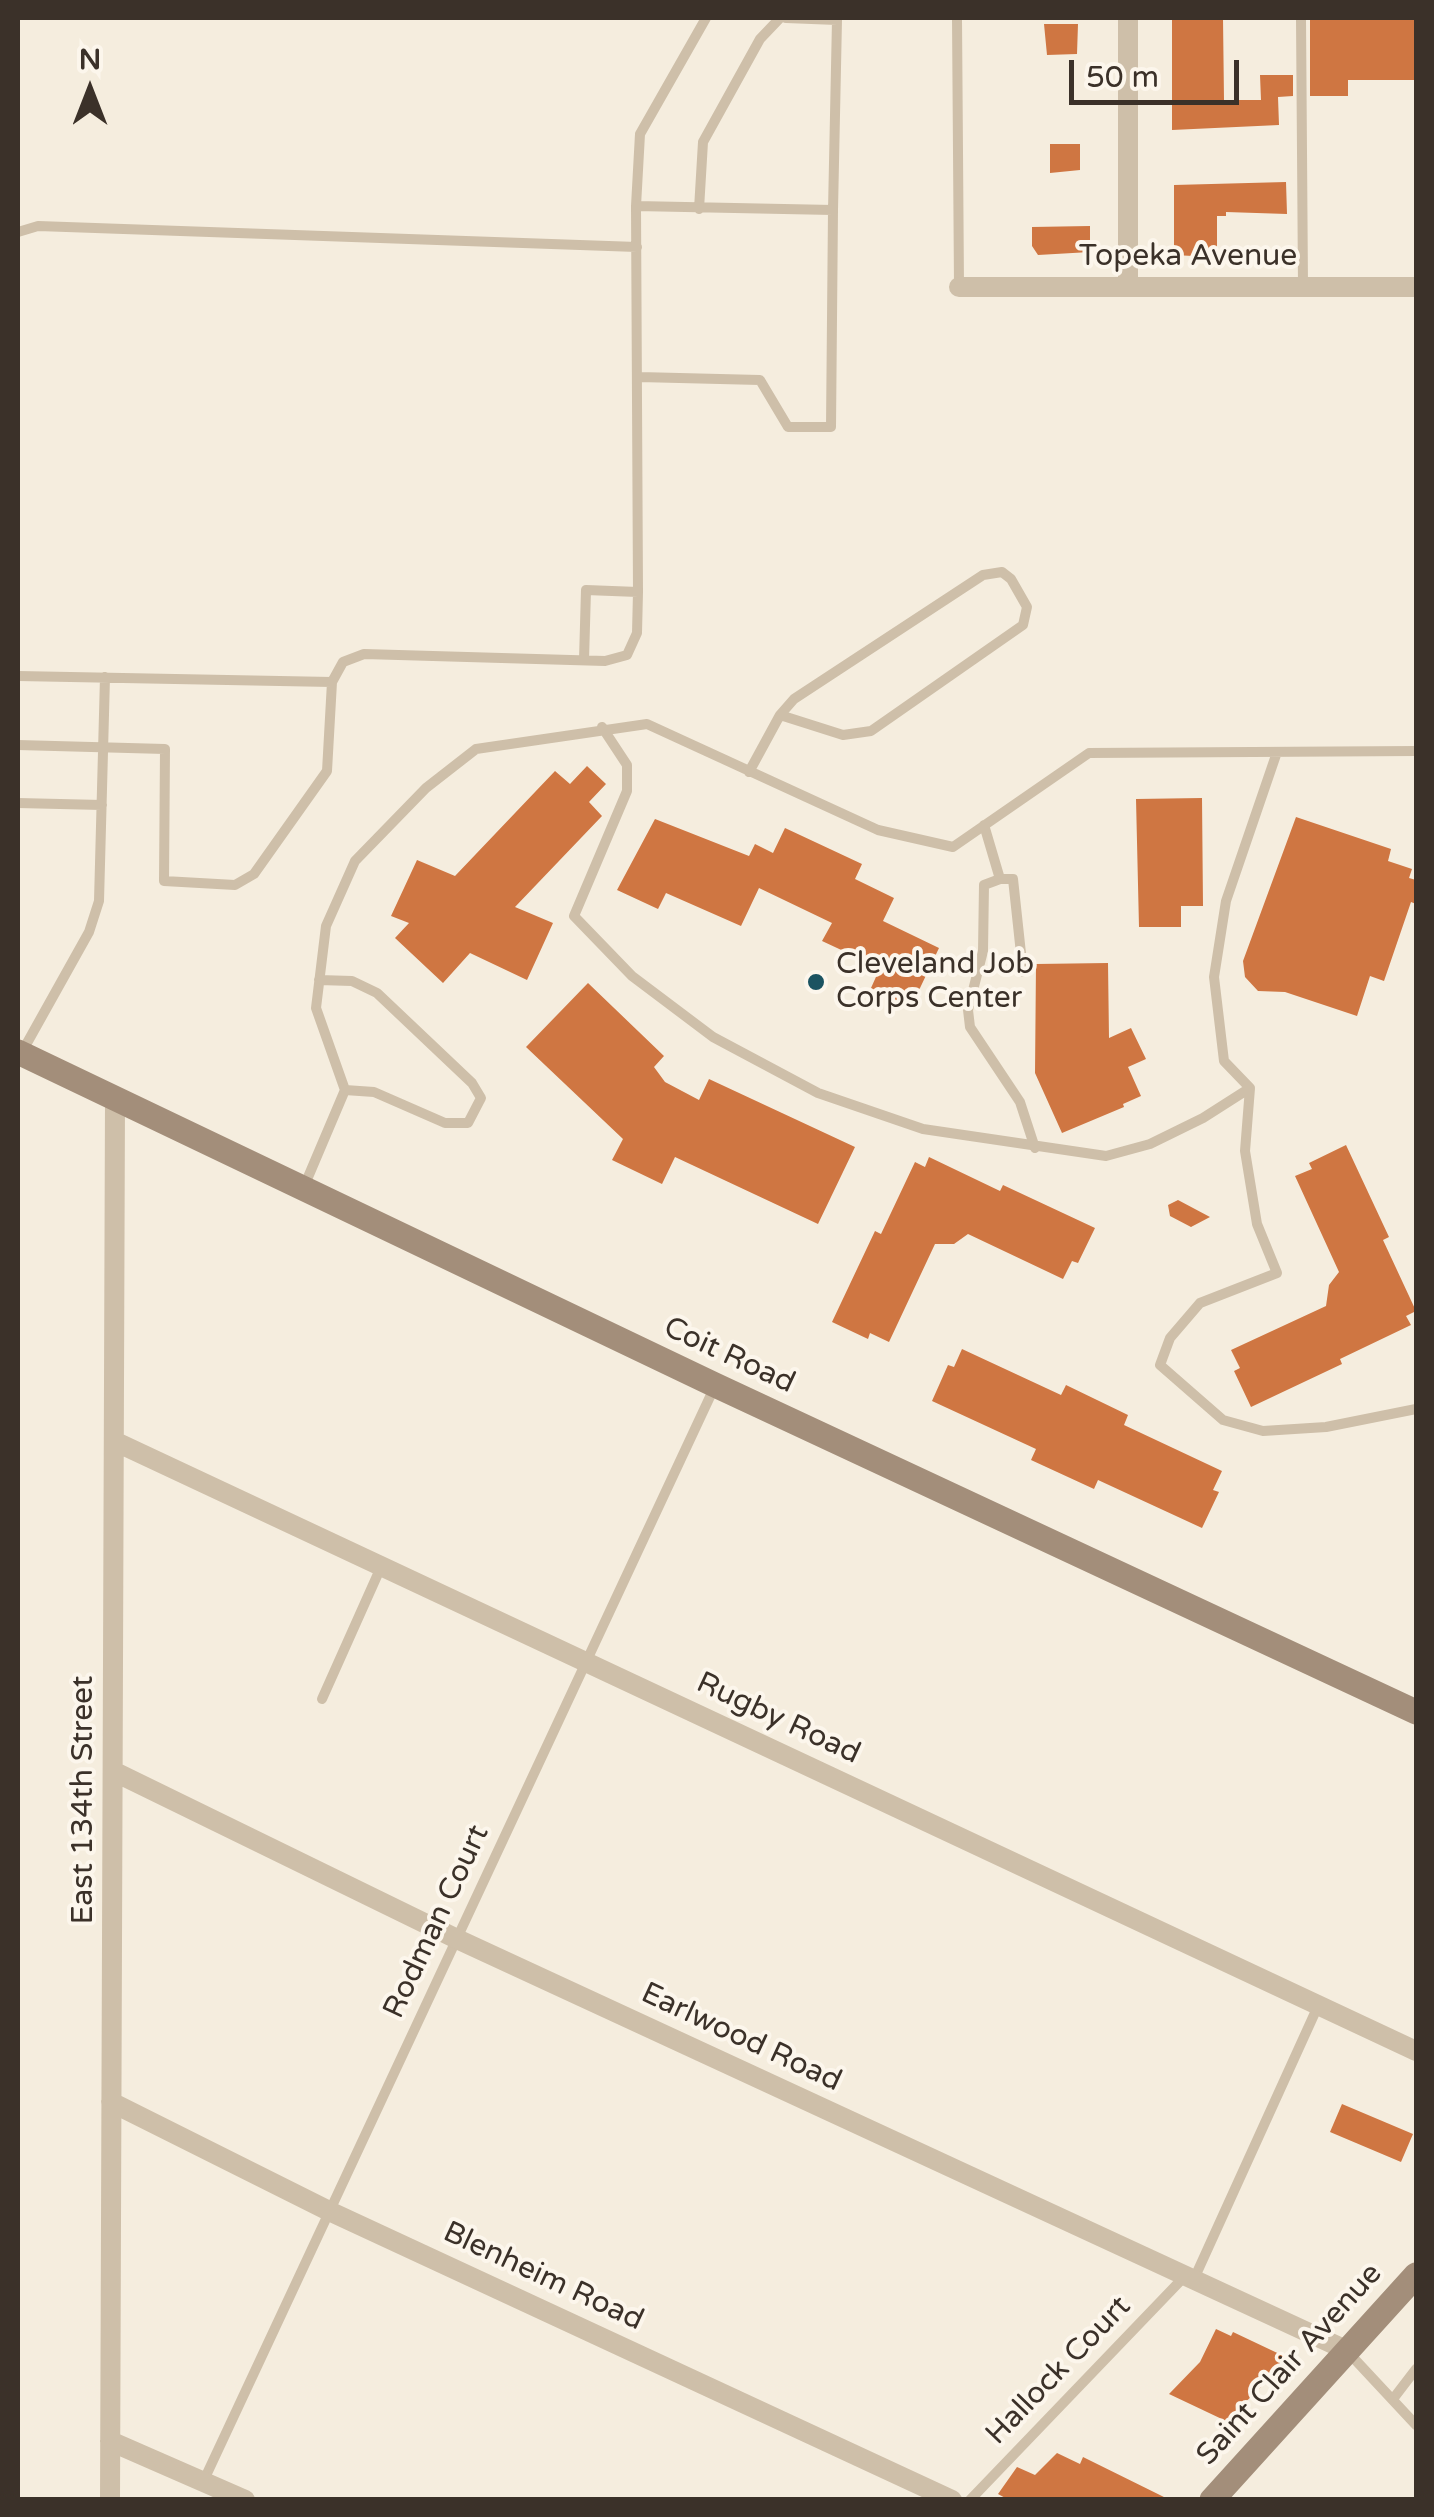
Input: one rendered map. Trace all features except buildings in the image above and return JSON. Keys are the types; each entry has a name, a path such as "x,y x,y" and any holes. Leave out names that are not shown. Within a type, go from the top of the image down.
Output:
{"street":[{"path":"1128,18 1128,286"},
{"name":"Topeka Avenue","path":"958,287 1416,287"},
{"name":"Coit Road","path":"19,1053 715,1386 1416,1712"},
{"name":"East 134th Street","path":"110,2500 115,1102"},
{"name":"Rugby Road","path":"114,1442 1416,2051"},
{"name":"Earlwood Road","path":"115,1772 458,1939 1346,2350"},
{"name":"Blenheim Road","path":"110,2102 329,2211 952,2500"},
{"name":"Saint Clair Avenue","path":"1212,2500 1416,2274"},
{"path":"110,2441 246,2500"}],"lane":[{"path":"18,745 165,748 164,881 235,885 254,874 327,771 332,682 342,662 364,654 605,661 627,655 637,633 636,206 640,134 706,18"},
{"path":"639,377 760,380 788,428 831,428 837,20 783,18 760,39 704,142 699,208"},
{"path":"957,18 958,287"},
{"path":"1300,18 1303,287"},
{"path":"636,206 833,210"},
{"path":"18,232 38,226 637,248"},
{"path":"748,772 780,715 813,684 992,571 1011,579 1027,607 1023,625 871,731 843,734 780,715"},
{"path":"584,660 586,590 638,592"},
{"path":"18,676 332,682"},
{"path":"19,1053 89,932 99,901 105,677"},
{"path":"303,1190 345,1090 316,1008 326,926 354,861 426,788 476,749 647,724 878,830 954,847 1089,754 1416,751"},
{"path":"602,728 627,765 627,791 574,916 632,976 713,1037 818,1094 923,1129 1106,1156 1150,1144 1203,1118 1250,1088"},
{"path":"1276,754 1226,900 1214,976 1224,1060 1250,1088 1245,1151 1258,1224 1277,1273 1200,1303 1170,1338 1160,1365 1223,1420 1263,1431 1326,1427 1416,1408"},
{"path":"18,803 102,805"},
{"path":"984,825 1000,879"},
{"path":"1023,972 1013,879 1000,879 984,885 983,951 968,1010 970,1027 998,1062 1020,1102 1035,1148"},
{"path":"319,980 362,983 377,992 472,1082 481,1098 468,1123 445,1123 374,1092 345,1090"},
{"name":"Rodman Court","path":"204,2480 715,1386"},
{"path":"322,1699 381,1566"},
{"name":"Hallock Court","path":"970,2500 1189,2278 1318,2006"},
{"path":"1346,2350 1416,2425"},
{"path":"1392,2399 1416,2369"}],"place":[{"name":"Cleveland Job Corps Center","path":"816,982"}]}
